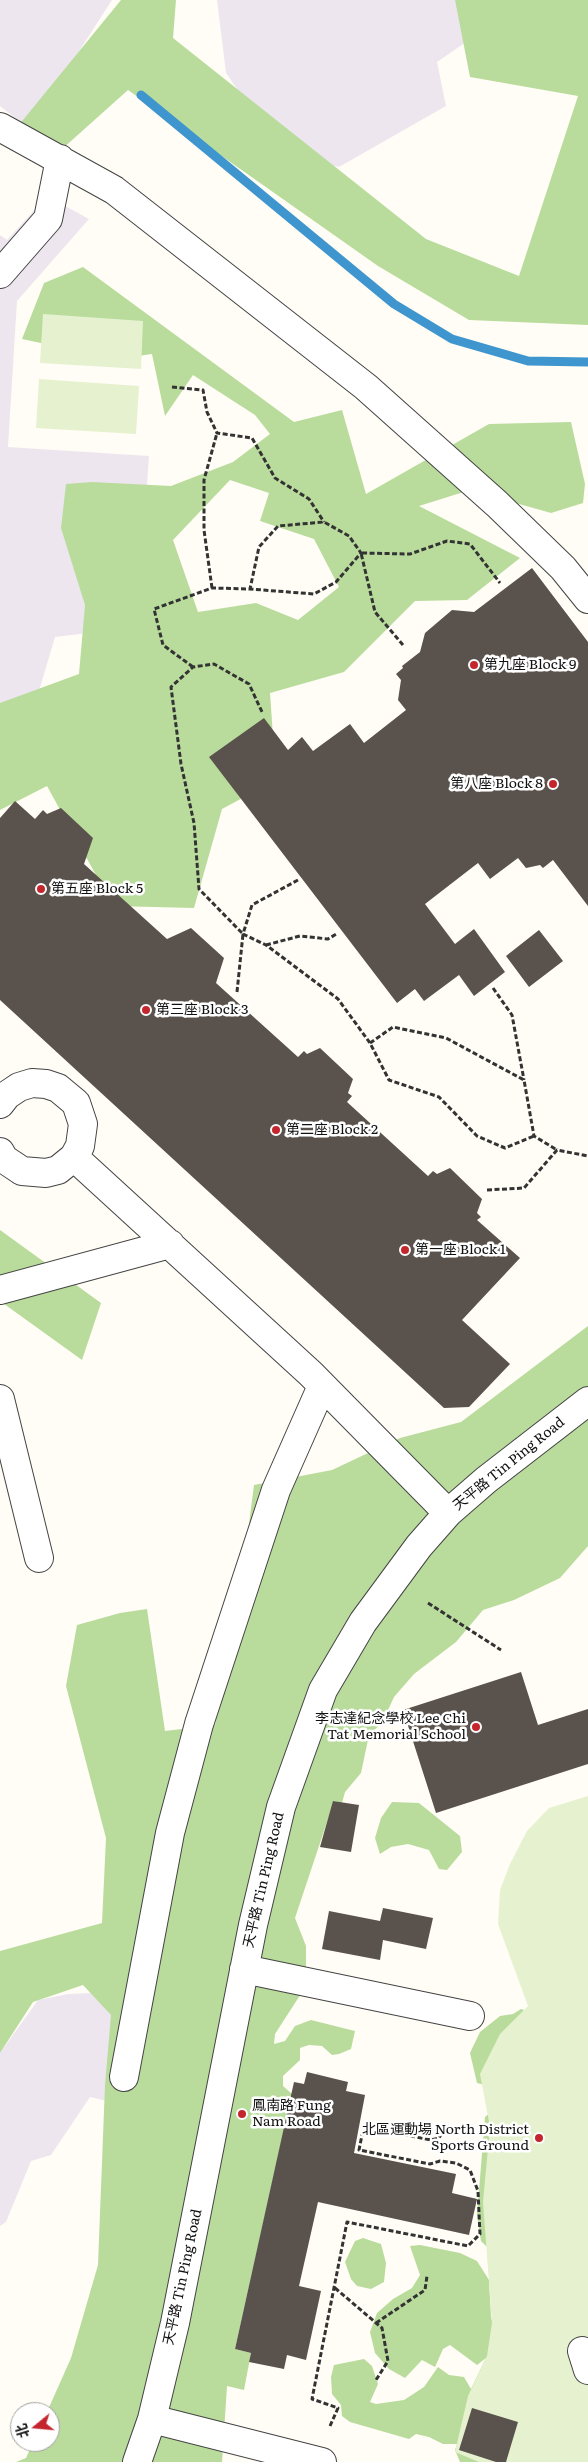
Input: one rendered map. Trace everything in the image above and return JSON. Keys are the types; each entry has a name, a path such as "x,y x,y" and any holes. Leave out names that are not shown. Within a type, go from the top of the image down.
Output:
{"street":[{"path":"0,127 114,190 366,387 497,504 563,568 588,600"},
{"path":"0,274 48,219 60,159"},
{"path":"0,1104 7,1095 19,1087 32,1083 46,1084 68,1094 76,1103 83,1124 83,1135 74,1157 58,1170 32,1174 13,1166 0,1152"},
{"path":"74,1157 322,1386 448,1513"},
{"path":"0,1290 170,1244"},
{"path":"124,2077 129,2061 170,1832 199,1724 276,1490 322,1386"},
{"path":"0,1399 39,1558"},
{"name":"天平路 Tin Ping Road","path":"137,2462 152,2419 175,2323 244,1969 281,1807 322,1690 363,1622 419,1546 448,1513 486,1480 588,1401"},
{"path":"244,1969 470,2016"},
{"path":"152,2419 322,2462"}],"path":[{"path":"172,388 203,390 207,412 217,433 204,480 204,530 212,588"},
{"path":"217,433 252,438 275,478 309,499 324,522 349,536 361,553 375,612 403,645"},
{"path":"250,589 259,548 278,526 324,522"},
{"path":"361,553 410,554 447,541 470,544 500,583"},
{"path":"193,667 163,645 154,609 212,588 314,594 336,582 361,553"},
{"path":"263,714 249,684 214,664 193,667 171,687 181,764 194,823 199,889 243,934 266,945 338,999 370,1043 389,1080 439,1097 477,1136 505,1148 534,1136"},
{"path":"237,992 243,934 252,905 298,880"},
{"path":"266,945 300,936 328,939 338,933"},
{"path":"493,988 512,1016 534,1136 557,1150 588,1156"},
{"path":"370,1043 393,1026 446,1038 524,1080"},
{"path":"487,1190 524,1188 557,1150"},
{"path":"428,1603 501,1650"},
{"path":"330,2426 338,2408 312,2399 347,2222 468,2246 480,2234 478,2192 470,2170 456,2163 440,2162 430,2164 359,2150 362,2135 367,2129 431,2140 439,2138 443,2131"},
{"path":"376,2323 425,2290 427,2276"},
{"path":"335,2287 382,2328 388,2361 376,2380"}],"shaded area":[{"path":"0,0 112,0 29,129 0,106"},
{"path":"217,0 482,0 485,29 437,62 446,106 339,167 290,156 251,109 226,73"},
{"path":"47,196 89,219 17,301 8,447 149,456 137,627 55,637 17,765 0,765 0,235 7,240"},
{"path":"115,1992 115,2103 90,2097 51,2155 31,2161 6,2222 0,2226 0,2053 38,2000 68,1994"}],"green space":[{"path":"121,0 176,0 173,38 426,239 519,276 578,96 470,77 455,0 588,0 588,325 469,320 378,266 128,90 42,167 5,142"},
{"path":"83,267 294,422 342,410 366,494 489,424 571,422 585,484 583,503 551,513 470,490 419,506 520,558 467,600 415,601 344,672 270,693 276,780 222,809 194,908 113,906 47,786 0,810 0,703 79,674 85,605 61,528 66,484 92,482 171,486 233,462 270,434 255,415 193,375 165,416 152,354 116,359 22,339 44,283","holes":["230,480 269,493 260,521 314,539 339,587 298,620 256,603 198,612 173,540"]},
{"path":"43,314 143,321 141,369 40,363"},
{"path":"39,379 139,386 136,434 36,428"},
{"path":"0,1230 101,1303 82,1360 0,1301"},
{"path":"588,1326 588,1546 560,1578 514,1600 483,1610 456,1642 414,1674 394,1697 382,1723 369,1735 361,1773 345,1792 342,1803 334,1801 295,1918 306,1946 306,1986 275,2034 274,2044 285,2041 295,2026 311,2020 355,2031 351,2049 339,2054 332,2055 322,2046 309,2045 300,2048 300,2060 283,2076 283,2086 292,2094 235,2349 251,2353 244,2390 227,2386 222,2462 16,2462 26,2458 29,2452 60,2452 60,2402 51,2402 71,2358 98,2265 105,2085 111,2015 83,1985 33,2002 0,2053 0,1951 102,1923 106,1838 66,1686 77,1625 120,1613 147,1609 165,1731 215,1725 245,1555 254,1485 332,1470 400,1438 461,1422"},
{"name":"北區運動場 North District Sports Ground","path":"588,1796 588,2462 479,2462 455,2452 468,2396 487,2356 492,2323 483,2202 490,2127 480,2074 500,2034 528,2006 498,1924 500,1890 510,1864 527,1831 549,1808"},
{"path":"392,1802 419,1803 460,1836 462,1852 447,1870 439,1869 429,1850 408,1844 391,1847 380,1854 375,1838 381,1818"},
{"path":"521,2009 535,2014 497,2088 477,2083 470,2053 480,2032 500,2016 513,2014"},
{"path":"492,2111 491,2251 481,2241 477,2215 485,2117"},
{"path":"363,2238 381,2244 386,2263 384,2282 371,2289 357,2286 351,2279 345,2262 355,2241"},
{"path":"420,2245 460,2253 477,2261 489,2280 491,2316 496,2342 588,2462 460,2462 455,2450 457,2444 443,2444 429,2437 416,2434 409,2439 350,2422 342,2416 341,2405 332,2394 331,2377 334,2365 364,2359 372,2366 378,2384 370,2402 376,2404 404,2400 424,2387 438,2367 449,2375 464,2377 471,2389 486,2358 477,2365 450,2345 443,2349 435,2367 422,2360 405,2378 389,2369 375,2353 370,2332 377,2313 393,2299 412,2288 420,2275 410,2246"}],"building":[{"path":"532,568 588,642 588,906 553,860 543,868 540,865 526,868 518,858 490,879 478,863 425,904 455,944 474,929 505,972 474,996 459,975 424,1001 415,989 397,1003 209,757 264,718 288,750 302,737 313,751 350,724 364,743 406,710 398,700 401,680 396,674 403,668 402,666 420,652 425,633 452,610 474,612"},
{"path":"15,801 35,819 43,810 47,814 61,808 93,838 84,864 167,939 191,928 224,958 216,983 298,1057 304,1051 307,1054 320,1048 353,1079 348,1093 352,1096 347,1102 428,1176 433,1171 437,1174 450,1168 482,1199 477,1213 481,1217 477,1220 520,1258 462,1320 510,1364 469,1407 444,1408 0,1000 0,818"},
{"path":"539,930 563,961 529,987 506,956"},
{"path":"521,1672 538,1725 588,1709 588,1764 436,1813 403,1710"},
{"path":"333,1801 359,1805 351,1852 320,1847"},
{"path":"383,1908 433,1918 426,1949 383,1940 380,1960 322,1949 329,1911 380,1921"},
{"path":"307,2072 348,2082 346,2091 365,2095 354,2153 456,2174 452,2193 477,2199 469,2235 318,2202 299,2286 321,2291 306,2360 287,2355 284,2369 249,2362 251,2353 235,2349 294,2082 304,2084"},
{"path":"472,2408 518,2422 506,2462 496,2462 459,2450"}],"waterway":[{"path":"141,95 394,304 452,339 528,361 588,362"}],"place":[{"name":"第九座 Block 9","path":"474,665"},
{"name":"第八座 Block 8","path":"553,784"},
{"name":"第五座 Block 5","path":"41,889"},
{"name":"第三座 Block 3","path":"146,1010"},
{"name":"第二座 Block 2","path":"276,1130"},
{"name":"第一座 Block 1","path":"405,1250"},
{"name":"李志達紀念學校 Lee Chi Tat Memorial School","path":"476,1727"},
{"name":"鳳南路 Fung Nam Road","path":"242,2114"},
{"name":"北區運動場 North District Sports Ground","path":"539,2138"}]}
